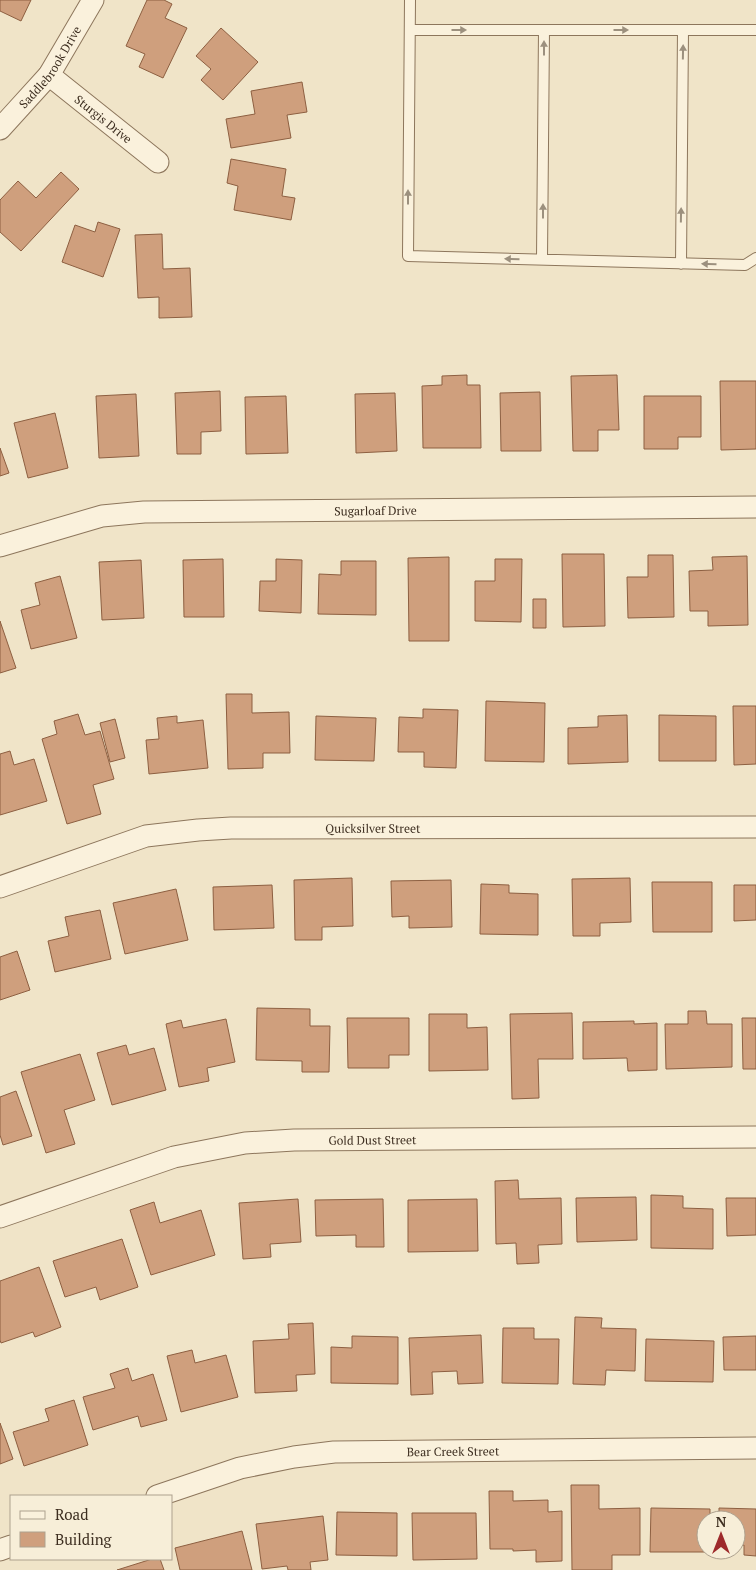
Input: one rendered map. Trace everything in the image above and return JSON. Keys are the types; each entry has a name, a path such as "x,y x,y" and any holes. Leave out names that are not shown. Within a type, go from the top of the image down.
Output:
{"street":[{"name":"Saddlebrook Drive","path":"0,129 49,76 93,0"},
{"name":"Sturgis Drive","path":"49,76 158,162"},
{"name":"Sugarloaf Drive","path":"0,546 102,516 144,512 756,507"},
{"name":"Quicksilver Street","path":"0,886 99,854 146,836 198,830 231,828 756,827"},
{"name":"Gold Dust Street","path":"0,1217 174,1157 245,1143 294,1140 756,1137"},
{"name":"Bear Creek Street","path":"160,1495 240,1468 294,1457 334,1452 756,1448"}],"lane":[{"path":"410,0 408,256 745,265 756,258"},
{"path":"410,30 756,30"},
{"path":"542,260 544,30"},
{"path":"681,264 683,30"}],"building":[{"path":"0,0 31,0 21,21 0,11"},
{"path":"147,0 164,0 172,4 165,18 187,28 163,78 139,67 145,54 126,46"},
{"path":"221,28 258,62 223,100 201,80 211,69 196,56"},
{"path":"302,82 307,112 287,115 291,138 231,148 226,119 255,114 251,91"},
{"path":"231,159 286,169 282,196 295,198 291,220 234,210 238,186 227,183"},
{"path":"61,172 79,189 21,251 0,232 0,200 18,181 36,198"},
{"path":"98,222 120,229 103,277 62,262 75,225 95,232"},
{"path":"162,234 163,269 190,268 192,317 159,318 159,297 138,298 135,235"},
{"path":"467,375 467,385 480,385 481,448 423,448 422,386 442,385 442,376"},
{"path":"617,375 619,430 598,430 598,451 573,451 571,376"},
{"path":"720,381 756,381 756,449 721,450"},
{"path":"220,391 221,431 201,432 201,454 177,454 175,393"},
{"path":"540,392 541,451 501,451 500,393"},
{"path":"395,393 397,451 356,453 355,394"},
{"path":"136,394 139,456 99,458 96,396"},
{"path":"286,396 288,453 246,454 245,397"},
{"path":"644,396 701,396 701,437 678,437 678,449 644,449"},
{"path":"55,413 68,468 28,478 14,423"},
{"path":"0,448 9,473 0,476"},
{"path":"562,554 604,554 605,626 563,627"},
{"path":"648,555 673,555 674,617 628,618 627,577 648,577"},
{"path":"747,556 748,625 708,626 708,611 690,611 689,571 713,570 712,557"},
{"path":"449,557 449,641 409,641 408,558"},
{"path":"223,559 224,617 184,617 183,560"},
{"path":"276,559 302,560 301,613 259,611 260,581 276,581"},
{"path":"495,559 522,559 521,622 475,621 475,581 495,581"},
{"path":"141,560 144,618 102,620 99,562"},
{"path":"341,561 376,561 376,615 318,614 319,574 341,575"},
{"path":"60,576 77,638 31,649 21,610 40,605 35,583"},
{"path":"533,599 546,599 546,628 533,628"},
{"path":"0,621 16,668 0,673"},
{"path":"226,694 252,694 252,713 289,712 290,753 263,753 263,768 228,769"},
{"path":"486,701 545,703 544,762 485,761"},
{"path":"733,706 756,706 756,764 734,765"},
{"path":"423,709 458,710 456,768 424,767 424,752 398,752 399,717 423,718"},
{"path":"78,714 85,735 100,731 114,779 93,785 101,814 67,824 42,739 57,734 54,721"},
{"path":"627,715 628,762 568,764 568,728 598,727 598,716"},
{"path":"659,715 716,716 716,761 659,761"},
{"path":"177,716 177,723 203,720 208,768 149,774 146,740 159,739 157,718"},
{"path":"316,716 376,718 374,761 315,760"},
{"path":"115,719 125,758 110,762 100,723"},
{"path":"10,751 14,765 34,759 47,801 0,815 0,754"},
{"path":"352,878 353,926 322,927 322,940 295,940 294,880"},
{"path":"630,878 631,922 600,923 600,936 573,936 572,879"},
{"path":"451,880 452,927 409,928 409,916 392,917 391,881"},
{"path":"652,882 712,882 712,932 653,932"},
{"path":"481,884 509,885 509,893 538,894 538,935 480,934"},
{"path":"272,885 274,928 214,930 213,887"},
{"path":"734,885 756,885 756,920 734,921"},
{"path":"176,889 188,940 125,954 113,903"},
{"path":"100,910 111,959 55,972 48,941 69,936 65,917"},
{"path":"17,951 30,990 0,1000 0,957"},
{"path":"257,1008 310,1009 310,1026 330,1026 329,1072 302,1072 302,1061 256,1060"},
{"path":"688,1011 706,1011 707,1024 732,1024 732,1067 666,1069 665,1024 688,1024"},
{"path":"572,1013 573,1059 538,1059 539,1098 512,1099 510,1014"},
{"path":"429,1014 467,1014 467,1028 487,1027 488,1070 429,1071"},
{"path":"347,1018 409,1018 409,1055 389,1055 389,1068 348,1068"},
{"path":"742,1018 756,1018 756,1069 743,1069"},
{"path":"226,1019 235,1062 207,1068 209,1081 179,1087 166,1024 181,1020 183,1028"},
{"path":"634,1021 634,1024 657,1023 657,1070 628,1071 627,1058 583,1059 583,1022"},
{"path":"126,1045 129,1055 154,1048 166,1090 112,1105 97,1053"},
{"path":"80,1054 95,1100 64,1110 75,1144 46,1153 21,1072"},
{"path":"16,1091 32,1136 3,1145 0,1135 0,1097"},
{"path":"518,1180 519,1199 561,1198 562,1244 538,1245 539,1263 517,1264 516,1243 496,1244 495,1181"},
{"path":"651,1195 683,1196 683,1208 713,1209 713,1249 651,1248"},
{"path":"636,1197 637,1240 577,1242 576,1198"},
{"path":"726,1198 756,1198 756,1235 727,1236"},
{"path":"298,1199 301,1242 270,1244 271,1257 243,1259 239,1203"},
{"path":"383,1199 384,1247 356,1247 356,1235 316,1236 315,1200"},
{"path":"477,1199 478,1251 408,1252 408,1200"},
{"path":"154,1202 160,1223 201,1210 215,1255 151,1275 130,1210"},
{"path":"122,1239 138,1287 100,1300 96,1287 65,1297 53,1261"},
{"path":"39,1267 61,1327 35,1337 33,1332 1,1343 0,1281"},
{"path":"575,1317 602,1318 601,1328 636,1329 635,1371 606,1370 605,1385 573,1384"},
{"path":"313,1323 315,1374 296,1375 297,1391 255,1393 253,1341 289,1339 288,1324"},
{"path":"503,1328 534,1328 534,1339 559,1339 558,1384 502,1383"},
{"path":"481,1335 483,1383 458,1384 457,1371 432,1372 433,1394 411,1395 409,1338"},
{"path":"352,1336 398,1337 398,1384 331,1383 331,1347 352,1348"},
{"path":"756,1336 756,1370 724,1370 723,1337"},
{"path":"646,1339 714,1341 713,1382 645,1381"},
{"path":"192,1350 195,1363 226,1355 238,1397 181,1412 167,1356"},
{"path":"128,1368 132,1381 153,1374 167,1420 141,1427 138,1416 93,1430 83,1397 115,1388 110,1374"},
{"path":"74,1400 88,1445 24,1466 13,1432 49,1421 45,1409"},
{"path":"0,1423 13,1459 0,1464"},
{"path":"571,1485 599,1485 599,1509 640,1508 640,1555 612,1555 612,1570 572,1570"},
{"path":"489,1491 513,1491 513,1501 548,1500 548,1512 562,1511 562,1561 536,1562 536,1550 490,1549"},
{"path":"651,1508 710,1509 696,1510 696,1552 650,1552"},
{"path":"719,1508 756,1509 756,1556 746,1555 746,1510 719,1510"},
{"path":"337,1512 397,1513 397,1556 336,1555"},
{"path":"412,1513 476,1513 477,1559 413,1560"},
{"path":"323,1516 328,1560 310,1562 311,1570 288,1570 287,1566 262,1569 256,1524"},
{"path":"242,1531 252,1570 180,1570 175,1548"},
{"path":"149,1560 160,1560 164,1570 117,1570"}]}
